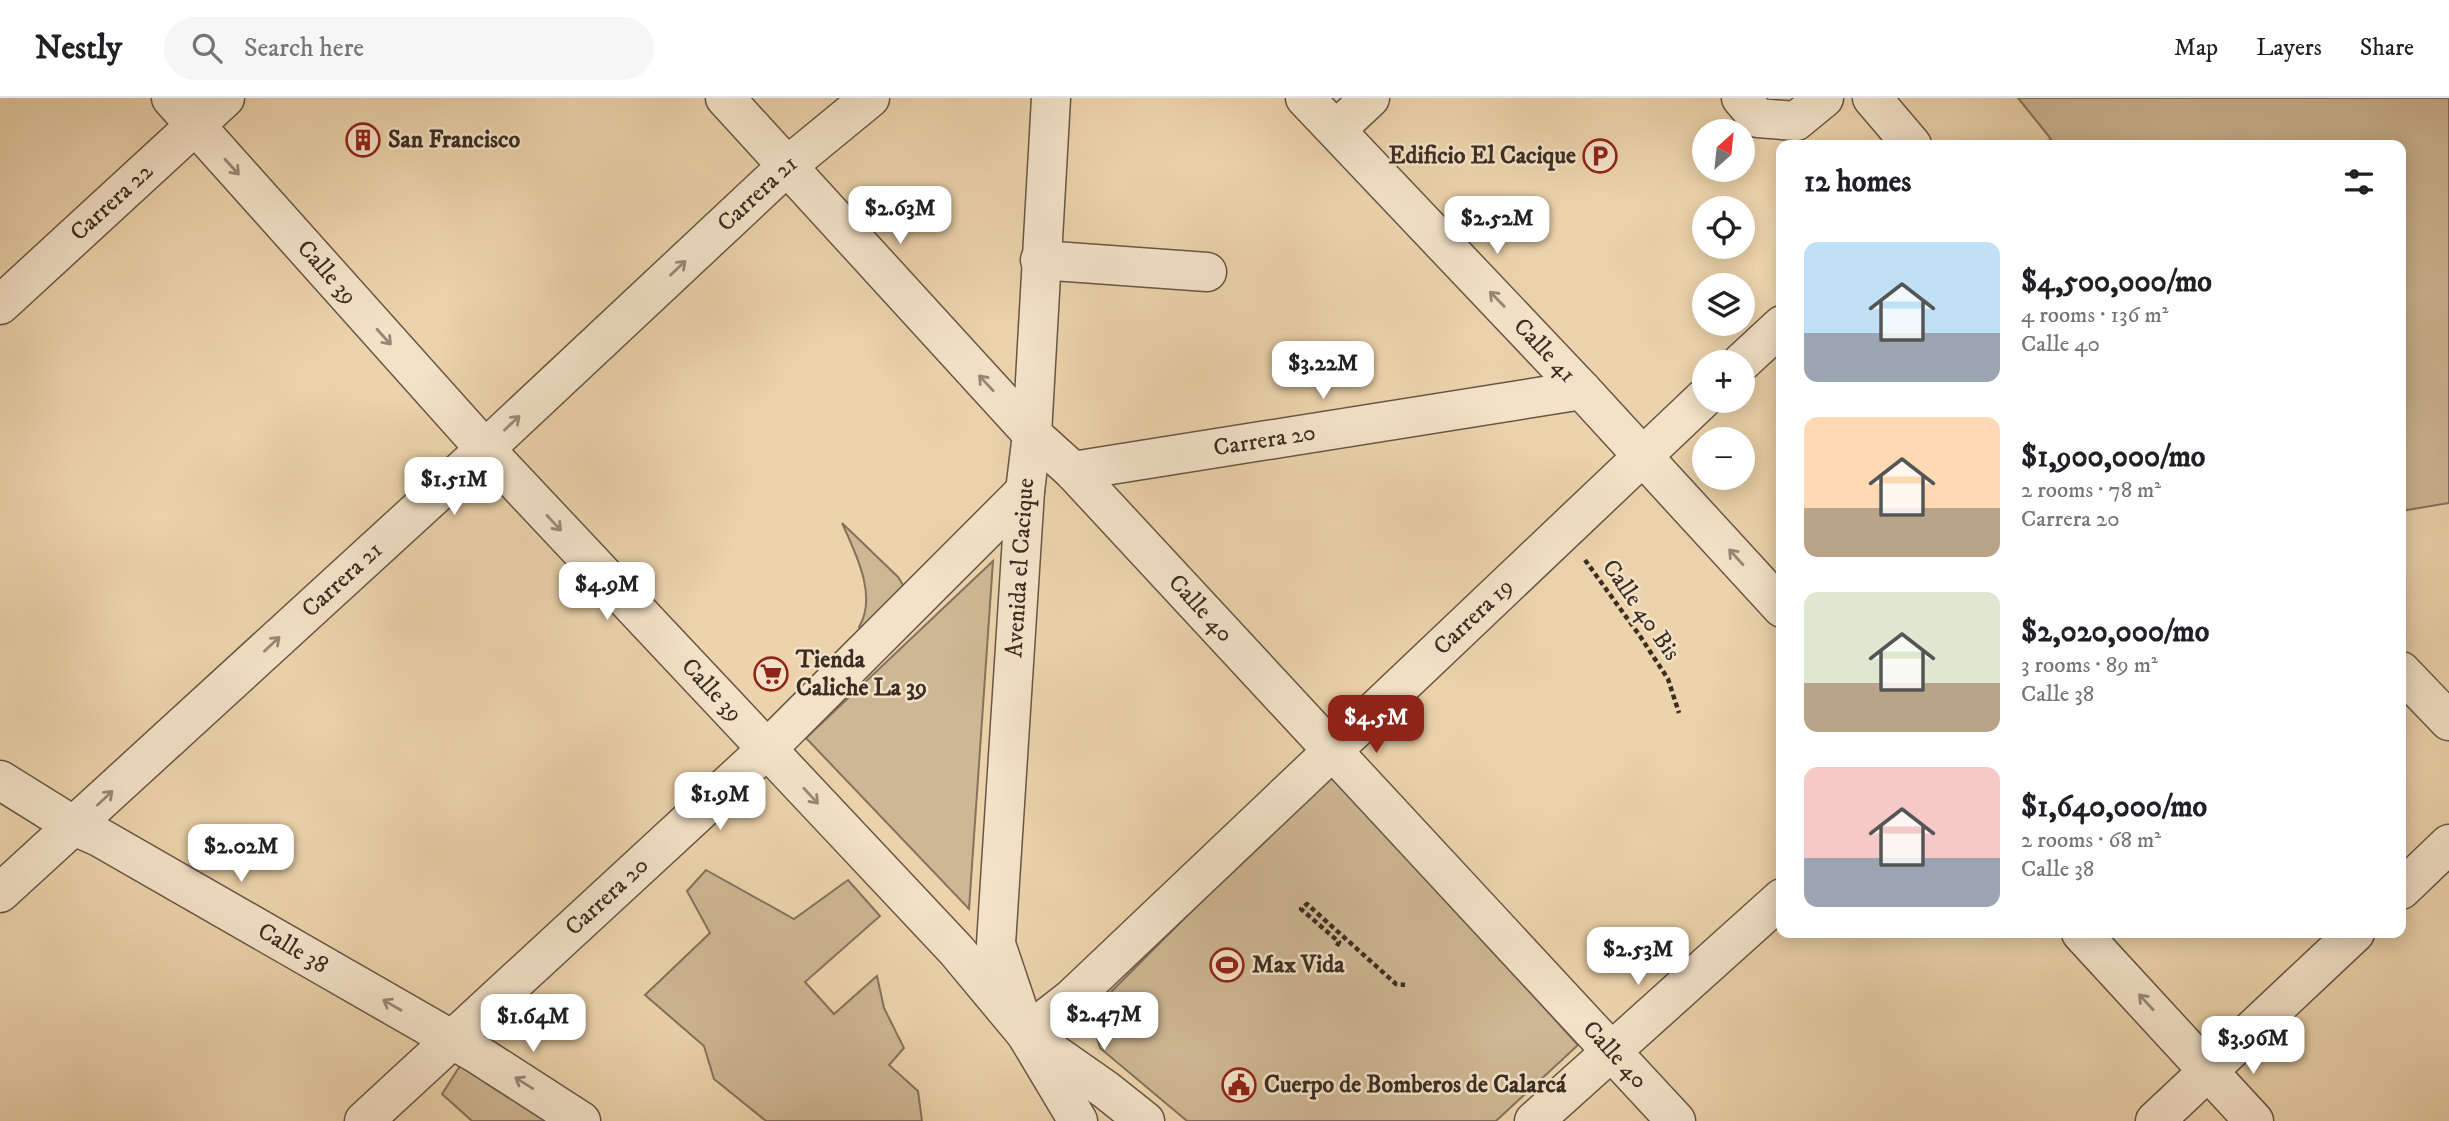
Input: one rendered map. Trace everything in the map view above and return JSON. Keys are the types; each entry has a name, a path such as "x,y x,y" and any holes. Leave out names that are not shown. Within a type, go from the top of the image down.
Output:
{"street":[{"name":"Carrera 22","path":"0,305 183,111 225,98"},
{"name":"Calle 40","path":"725,98 1032,434 1073,471 1676,1121"},
{"name":"Carrera 21","path":"0,893 485,449 786,167 870,98"},
{"name":"Avenida el Cacique","path":"1026,1034 996,944 1025,491 1032,434 1051,98"},
{"name":"Calle 41","path":"1305,98 1583,390 1776,601"},
{"path":"1336,130 1370,98"},
{"path":"1741,98 1758,118 1796,121 1824,98"},
{"path":"1872,98 1908,140"},
{"name":"Calle 39","path":"183,111 485,449 956,950 1026,1034 1102,1108 1145,1121"},
{"path":"1040,260 1207,272"},
{"path":"1755,350 1776,331"},
{"name":"Carrera 20","path":"1073,471 1583,390"},
{"name":"Carrera 19","path":"1026,1034 1071,999 1692,410"},
{"name":"Carrera 20","path":"364,1121 767,749 1025,491"},
{"path":"2406,676 2449,722"},
{"name":"Calle 38","path":"0,780 74,827 99,837 452,1039 581,1121"},
{"path":"2406,885 2449,844"},
{"path":"1534,1121 1776,903"},
{"path":"2086,938 2254,1121"},
{"path":"2155,1121 2350,938"},
{"name":"Calle 39","path":"1026,1034 1078,1121"}],"path":[{"name":"Calle 40 Bis","path":"1562,532 1604,585 1668,679 1679,713"},
{"path":"1336,946 1339,942 1301,909 1307,904 1396,984 1405,985"}],"shaded area":[{"path":"2018,98 2449,98 2449,503 2406,510 2406,140 2051,139"},
{"path":"842,523 898,577 906,590 865,632 859,627 866,602 865,588 853,547"},
{"path":"993,561 969,909 806,738"},
{"path":"1330,772 1578,1045 1496,1121 1187,1121 1100,1048 1094,1028 1096,1007"},
{"path":"706,870 794,919 848,880 880,916 805,982 834,1014 877,976 884,1008 904,1048 889,1065 918,1091 922,1121 766,1121 714,1079 704,1046 645,995 710,933 687,891"},
{"path":"460,1066 546,1121 472,1121 442,1094"}],"place":[{"name":"San Francisco","path":"363,140"},
{"name":"Edificio El Cacique","path":"1600,156"},
{"name":"Tienda Caliche La 39","path":"771,674"},
{"name":"Max Vida","path":"1227,965"},
{"name":"Cuerpo de Bomberos de Calarcá","path":"1239,1085"}]}
